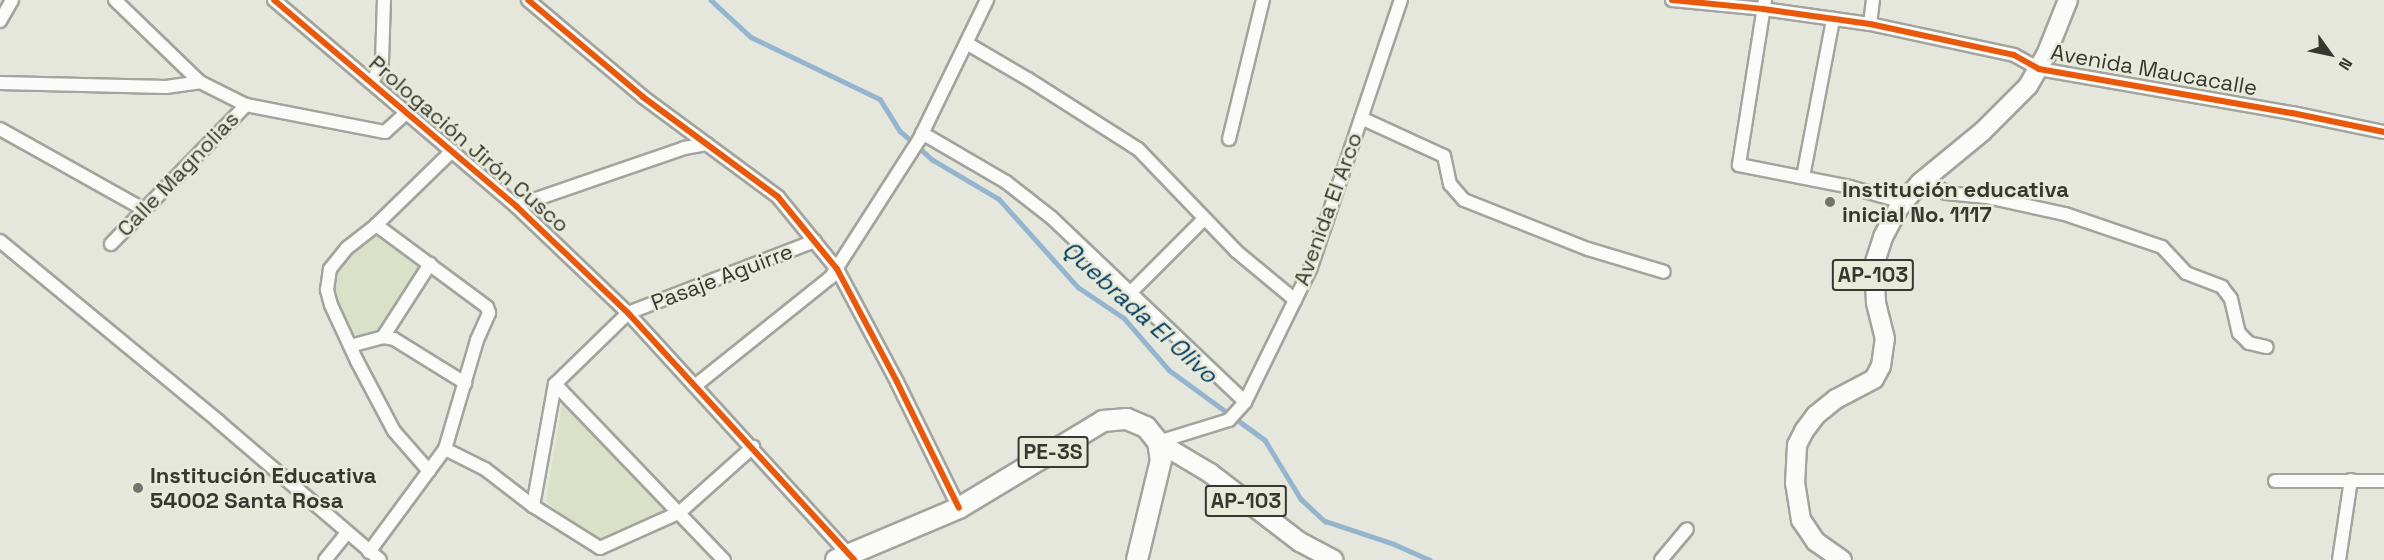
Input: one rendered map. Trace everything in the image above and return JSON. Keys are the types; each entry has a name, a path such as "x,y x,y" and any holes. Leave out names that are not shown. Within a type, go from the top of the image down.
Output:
{"highway":[{"name":"PE-3S","path":"846,558 959,508 1103,421 1127,419 1146,427 1158,442"},
{"path":"1137,560 1161,460 1158,442"}],"main road":[{"name":"AP-103","path":"1842,560 1815,542 1801,520 1796,484 1797,445 1816,415 1836,399 1874,379 1881,366 1885,339 1876,303 1874,265 1888,226 1903,202 1931,174 1983,131 2028,86 2038,69 2068,0"},
{"name":"AP-103","path":"1158,442 1210,473 1300,542 1334,560"}],"street":[{"path":"0,21 12,0"},
{"path":"115,0 200,82 246,105 385,132 406,113"},
{"name":"Prologación Jirón Cusco","path":"274,0 516,206 628,313 753,447 846,558"},
{"path":"372,83 382,62 384,0"},
{"path":"528,0 643,97 778,197 837,269 897,382 959,508"},
{"path":"696,385 831,277 865,228 920,136 968,44 987,0"},
{"path":"1228,139 1263,0"},
{"name":"Avenida El Arco","path":"1158,442 1229,420 1242,406 1311,267 1401,0"},
{"name":"Avenida Maucacalle","path":"1672,0 1764,4 2014,55 2038,69 2292,112 2384,132"},
{"path":"1870,24 1873,0"},
{"path":"1764,4 1738,165 1850,187 1903,202"},
{"path":"1803,177 1833,19"},
{"path":"968,44 1138,149 1236,251 1295,300"},
{"path":"0,83 166,87 200,82"},
{"name":"Calle Magnolias","path":"111,244 246,105"},
{"path":"1361,118 1444,156 1450,184 1464,200 1588,249 1664,272"},
{"path":"0,129 143,209"},
{"path":"920,136 1006,182 1052,218 1242,406"},
{"path":"516,206 684,148 707,144"},
{"path":"429,471 394,431 350,346 327,290 330,269 347,248 376,225 452,152"},
{"path":"1931,174 1936,186 1946,193 1987,197 2065,214 2162,247 2186,273 2222,287 2231,299 2239,333 2249,343 2267,346"},
{"path":"1130,293 1204,219"},
{"path":"369,552 445,448 477,340 489,313 487,307 376,225"},
{"path":"0,241 218,421 380,560"},
{"name":"Pasaje Aguirre","path":"628,313 815,241"},
{"path":"383,337 430,264"},
{"path":"533,506 555,384 628,313"},
{"path":"350,346 383,337 405,344 465,383"},
{"path":"555,384 724,560"},
{"path":"445,448 485,469 533,506 600,548 680,512 753,447"},
{"path":"2339,560 2351,480"},
{"path":"2275,482 2384,481"},
{"path":"1661,560 1686,529"},
{"path":"325,560 346,533"}],"green space":[{"path":"376,236 418,263 420,273 384,328 375,336 363,337 351,333 335,302 331,287 334,268 344,256 368,237"},
{"path":"562,405 572,406 670,514 600,547 546,501"}],"waterway":[{"name":"Quebrada El Olivo","path":"711,0 751,37 880,99 900,131 933,160 999,199 1078,287 1124,318 1169,370 1265,440 1301,499 1325,521 1394,544 1430,560"}],"cycle path":[{"path":"274,0 516,206 628,313 854,560"},
{"path":"528,0 643,97 778,197 837,269 897,382 959,508"},
{"path":"1672,0 1763,9 1870,24 2014,55 2039,69 2292,113 2384,132"}],"place":[{"name":"Institución educativa inicial No. 1117","path":"1830,202"},
{"name":"Institución Educativa 54002 Santa Rosa","path":"138,488"}]}
